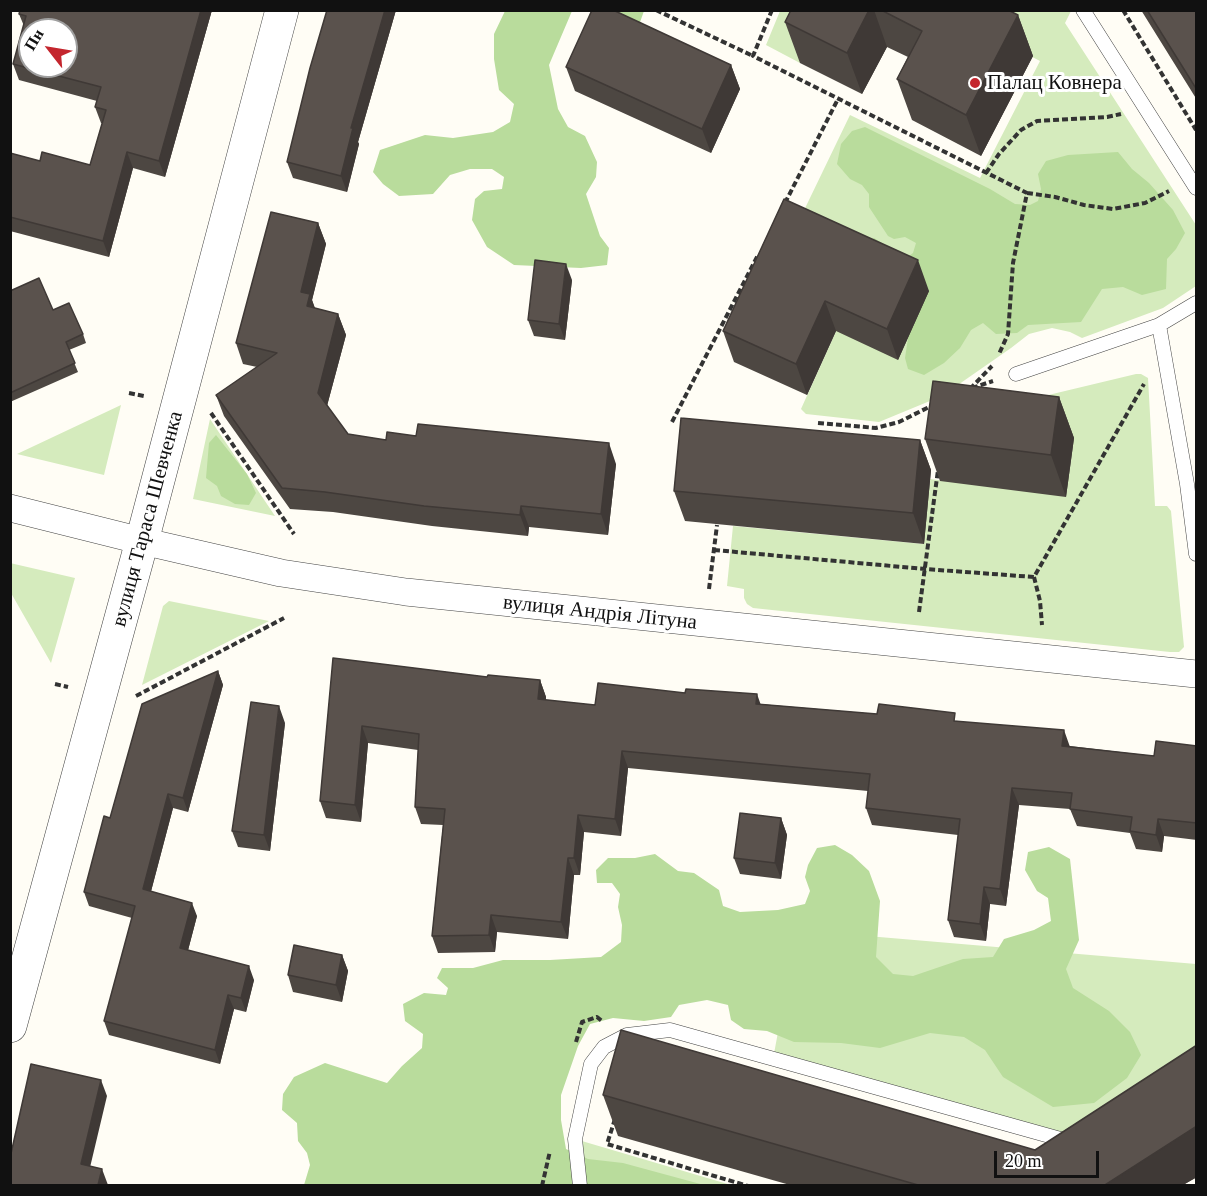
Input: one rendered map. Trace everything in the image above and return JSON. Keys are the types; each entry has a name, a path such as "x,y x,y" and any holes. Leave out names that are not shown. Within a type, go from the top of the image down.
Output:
{"street":[{"name":"вулиця Тараса Шевченка","path":"10,1026 142,542 282,10"},
{"name":"вулиця Андрія Літуна","path":"10,508 142,542 281,573 406,592 1197,674"}],"lane":[{"path":"1083,10 1194,184"},
{"path":"1016,374 1159,325 1197,303"},
{"path":"1159,325 1197,554"},
{"path":"580,1185 575,1139 591,1064 604,1047 627,1035 670,1030 1064,1140 1083,1128"}],"path":[{"path":"656,10 1027,193 1054,196 1084,205 1113,209 1145,203 1194,184"},
{"path":"753,56 771,10"},
{"path":"1123,10 1197,130"},
{"path":"785,204 838,99"},
{"path":"986,173 999,154 1021,130 1037,121 1107,117 1127,112 1141,101"},
{"path":"963,392 971,388 995,361 1008,334 1013,263 1027,193"},
{"path":"672,422 763,245"},
{"path":"1042,625 1040,601 1034,577 1163,351"},
{"path":"129,393 208,409 294,534"},
{"path":"818,423 876,428 899,422 938,403"},
{"path":"919,612 939,467"},
{"path":"709,589 717,525"},
{"path":"714,550 1034,577"},
{"path":"127,701 284,618"},
{"path":"616,1113 608,1144 748,1185"}],"green space":[{"path":"505,11 572,11 549,65 558,109 568,127 585,136 597,162 596,177 586,194 600,236 609,248 607,265 581,268 514,265 487,247 472,220 475,199 484,191 502,189 504,177 492,169 470,169 450,175 433,194 399,196 383,184 373,172 380,150 425,135 453,138 493,132 510,122 514,104 499,90 494,59 494,34"},
{"path":"593,11 644,11 639,25"},
{"path":"780,11 801,11 822,21 800,63 766,45"},
{"path":"943,11 1071,11 1065,23 1196,225 1196,286 1163,308 1082,338 1070,332 1052,328 1029,334 942,396 879,422 806,414 801,409 836,331 795,229 850,115 980,178 1040,61"},
{"path":"865,127 990,189 1015,204 1030,205 1038,201 1041,189 1038,174 1046,161 1068,155 1118,152 1173,210 1185,233 1167,259 1166,289 1142,295 1123,287 1102,289 1081,322 1028,325 1017,333 996,334 983,323 971,330 960,348 944,363 924,375 908,369 905,358 908,338 866,242 874,238 885,245 892,254 905,259 913,253 916,243 905,237 894,239 888,236 869,207 869,194 862,185 850,179 837,164 841,144 852,131"},
{"path":"1136,374 1148,378 1155,506 1167,506 1171,511 1184,647 1179,652 753,608 744,598 744,589 727,586 733,526 923,544 930,479 1066,496 1015,403"},
{"path":"121,405 104,475 17,454"},
{"path":"210,419 275,516 193,499"},
{"path":"216,435 247,474 256,493 249,505 235,504 221,496 217,486 206,478 209,443"},
{"path":"10,563 75,578 51,663 11,593"},
{"path":"169,601 269,621 142,685 163,606"},
{"path":"835,845 852,855 869,871 880,901 876,957 893,974 913,976 963,959 993,957 1004,939 1034,930 1051,921 1048,898 1037,891 1025,870 1028,852 1049,847 1070,859 1079,940 1066,969 1073,988 1109,1011 1130,1032 1141,1055 1127,1078 1094,1103 1053,1107 1003,1077 985,1050 964,1037 930,1033 880,1048 841,1043 794,1042 767,1031 744,1029 731,1020 728,1005 707,1000 679,1005 671,1017 644,1021 613,1018 590,1024 578,1046 561,1095 561,1120 566,1149 588,1159 623,1163 704,1185 304,1185 310,1165 307,1153 298,1141 297,1123 282,1110 283,1094 294,1077 325,1063 387,1083 422,1048 423,1034 405,1021 403,1004 424,993 446,995 448,988 437,978 442,968 473,968 503,960 601,957 621,942 622,925 618,907 620,894 612,883 597,883 596,870 608,858 635,858 655,854 678,871 694,873 719,890 723,906 740,912 778,910 805,904 810,891 805,877 808,865 817,848"},
{"path":"797,930 1196,964 1196,1056 1064,1140 773,1059"},
{"path":"575,1139 731,1185 564,1186"}],"building":[{"path":"20,10 201,10 159,161 127,152 103,241 10,217 10,153 40,161 42,152 90,165 106,110 95,107 101,87 67,78 78,78 78,18 25,18 26,16 19,14"},
{"path":"327,10 385,10 351,128 353,128 341,176 287,162"},
{"path":"592,10 613,10 731,65 702,129 566,67"},
{"path":"791,10 869,10 847,53 785,22"},
{"path":"881,10 1008,10 1018,15 966,115 897,79 922,31"},
{"path":"1147,10 1197,10 1197,90"},
{"path":"18,46 18,65 13,64"},
{"path":"784,199 918,260 887,329 825,301 796,364 723,331"},
{"path":"271,212 318,223 301,292 310,294 307,306 338,314 318,393 348,434 386,440 387,432 416,436 418,424 609,443 601,514 521,506 520,515 424,506 282,488 216,395 277,353 236,343"},
{"path":"535,260 566,264 559,324 528,320"},
{"path":"39,278 53,310 69,303 83,334 66,342 75,363 10,393 10,291"},
{"path":"933,381 1059,397 1051,455 925,439"},
{"path":"681,418 920,440 913,513 674,491"},
{"path":"333,658 487,677 488,675 540,680 538,699 595,705 598,683 685,693 686,689 757,694 756,704 877,714 879,704 955,713 954,721 1064,730 1062,746 1154,756 1156,741 1197,746 1197,823 1158,819 1156,835 1130,831 1132,817 1070,809 1072,793 1012,788 1000,889 984,887 980,924 948,920 960,819 866,808 870,774 622,751 615,819 578,815 574,858 568,858 561,922 491,915 489,935 432,936 445,809 415,807 419,734 362,726 355,805 320,801"},
{"path":"218,671 183,798 168,794 143,889 192,903 180,948 249,966 241,998 228,995 215,1050 104,1021 135,906 84,892 104,816 110,818 142,704"},
{"path":"251,702 279,706 264,835 232,831"},
{"path":"740,813 781,818 775,863 734,858"},
{"path":"294,945 342,955 336,985 288,975"},
{"path":"621,1030 1035,1150 1197,1045 1197,1126 1105,1185 918,1185 603,1095"},
{"path":"31,1064 101,1080 81,1164 102,1169 98,1185 10,1185 10,1158"}],"place":[{"name":"Палац Ковнера","path":"975,83"}]}
